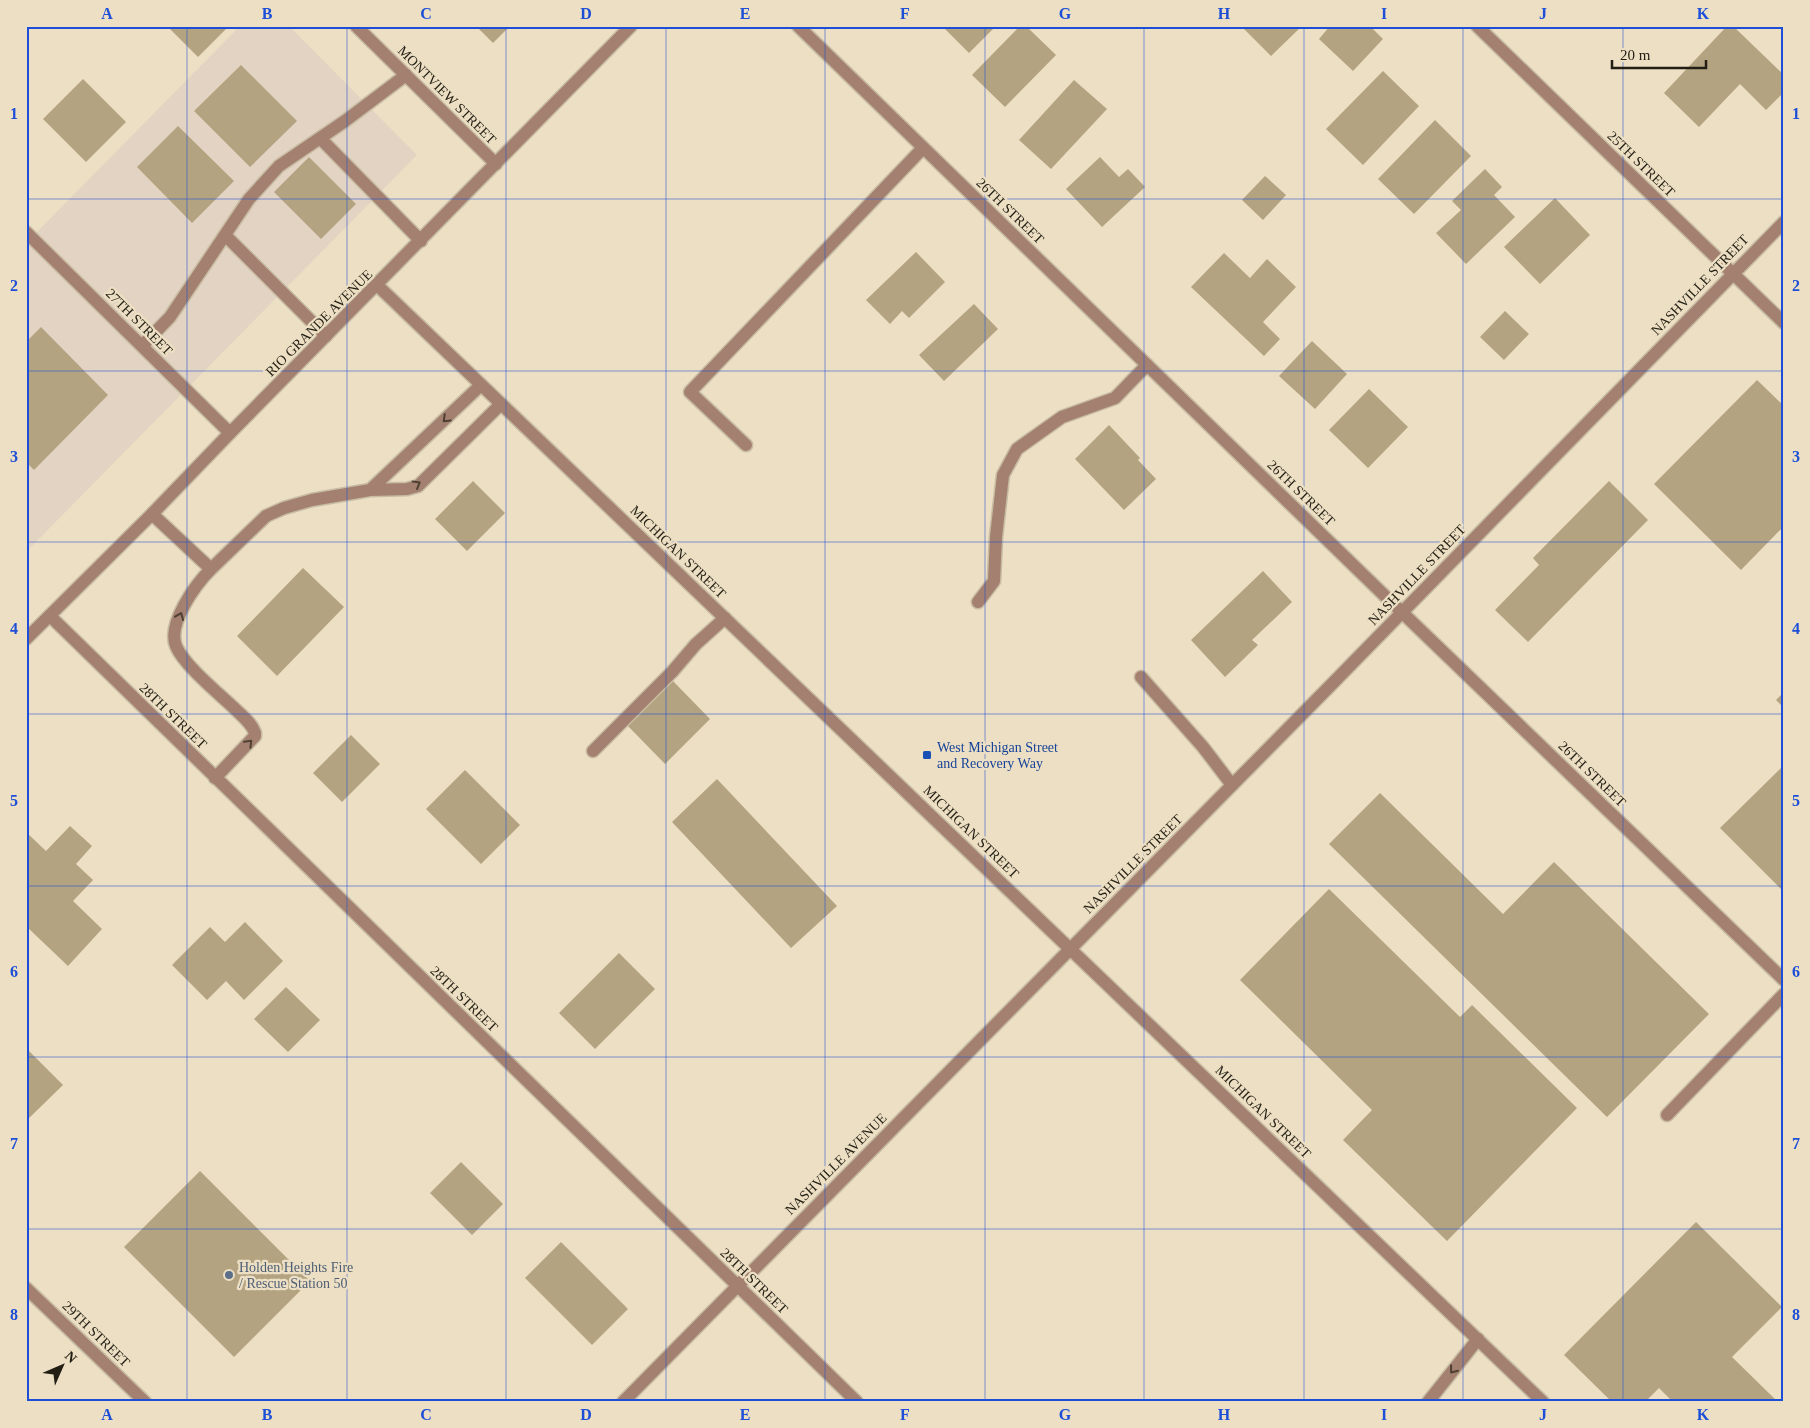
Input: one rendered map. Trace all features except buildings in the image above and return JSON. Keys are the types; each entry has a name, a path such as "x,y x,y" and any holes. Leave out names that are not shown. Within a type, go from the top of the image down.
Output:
{"street":[{"name":"MONTVIEW STREET","path":"356,26 496,164"},
{"name":"RIO GRANDE AVENUE","path":"26,640 631,26"},
{"name":"26TH STREET","path":"798,26 1784,980"},
{"name":"25TH STREET","path":"1477,26 1784,323"},
{"path":"142,346 170,317 249,199 279,166 345,122 406,75"},
{"path":"320,138 420,241"},
{"path":"746,445 690,392 923,148"},
{"name":"NASHVILLE STREET","path":"1071,948 1784,222"},
{"name":"27TH STREET","path":"26,232 230,433"},
{"path":"226,235 326,336"},
{"name":"MICHIGAN STREET","path":"377,285 1543,1402"},
{"path":"978,602 994,581 996,537 1003,475 1017,448 1062,417 1115,398 1148,365"},
{"path":"370,490 481,385"},
{"path":"215,778 255,736 255,733 246,720 179,653 175,645 174,637 180,614 201,579 266,516 284,508 312,500 370,490 407,489 418,486 501,404"},
{"path":"152,514 211,569"},
{"name":"28TH STREET","path":"50,616 857,1402"},
{"path":"593,751 672,672 696,644 725,618"},
{"path":"1141,677 1203,747 1232,785"},
{"name":"NASHVILLE AVENUE","path":"623,1402 1071,948"},
{"path":"1668,1116 1784,994"},
{"name":"29TH STREET","path":"26,1288 145,1402"},
{"path":"1428,1402 1478,1339"}],"shaded area":[{"path":"240,26 289,26 417,155 26,552 26,243"}],"place":[{"name":"West Michigan Street and Recovery Way","path":"927,755"},
{"name":"Holden Heights Fire / Rescue Station 50","path":"229,1275"}]}
